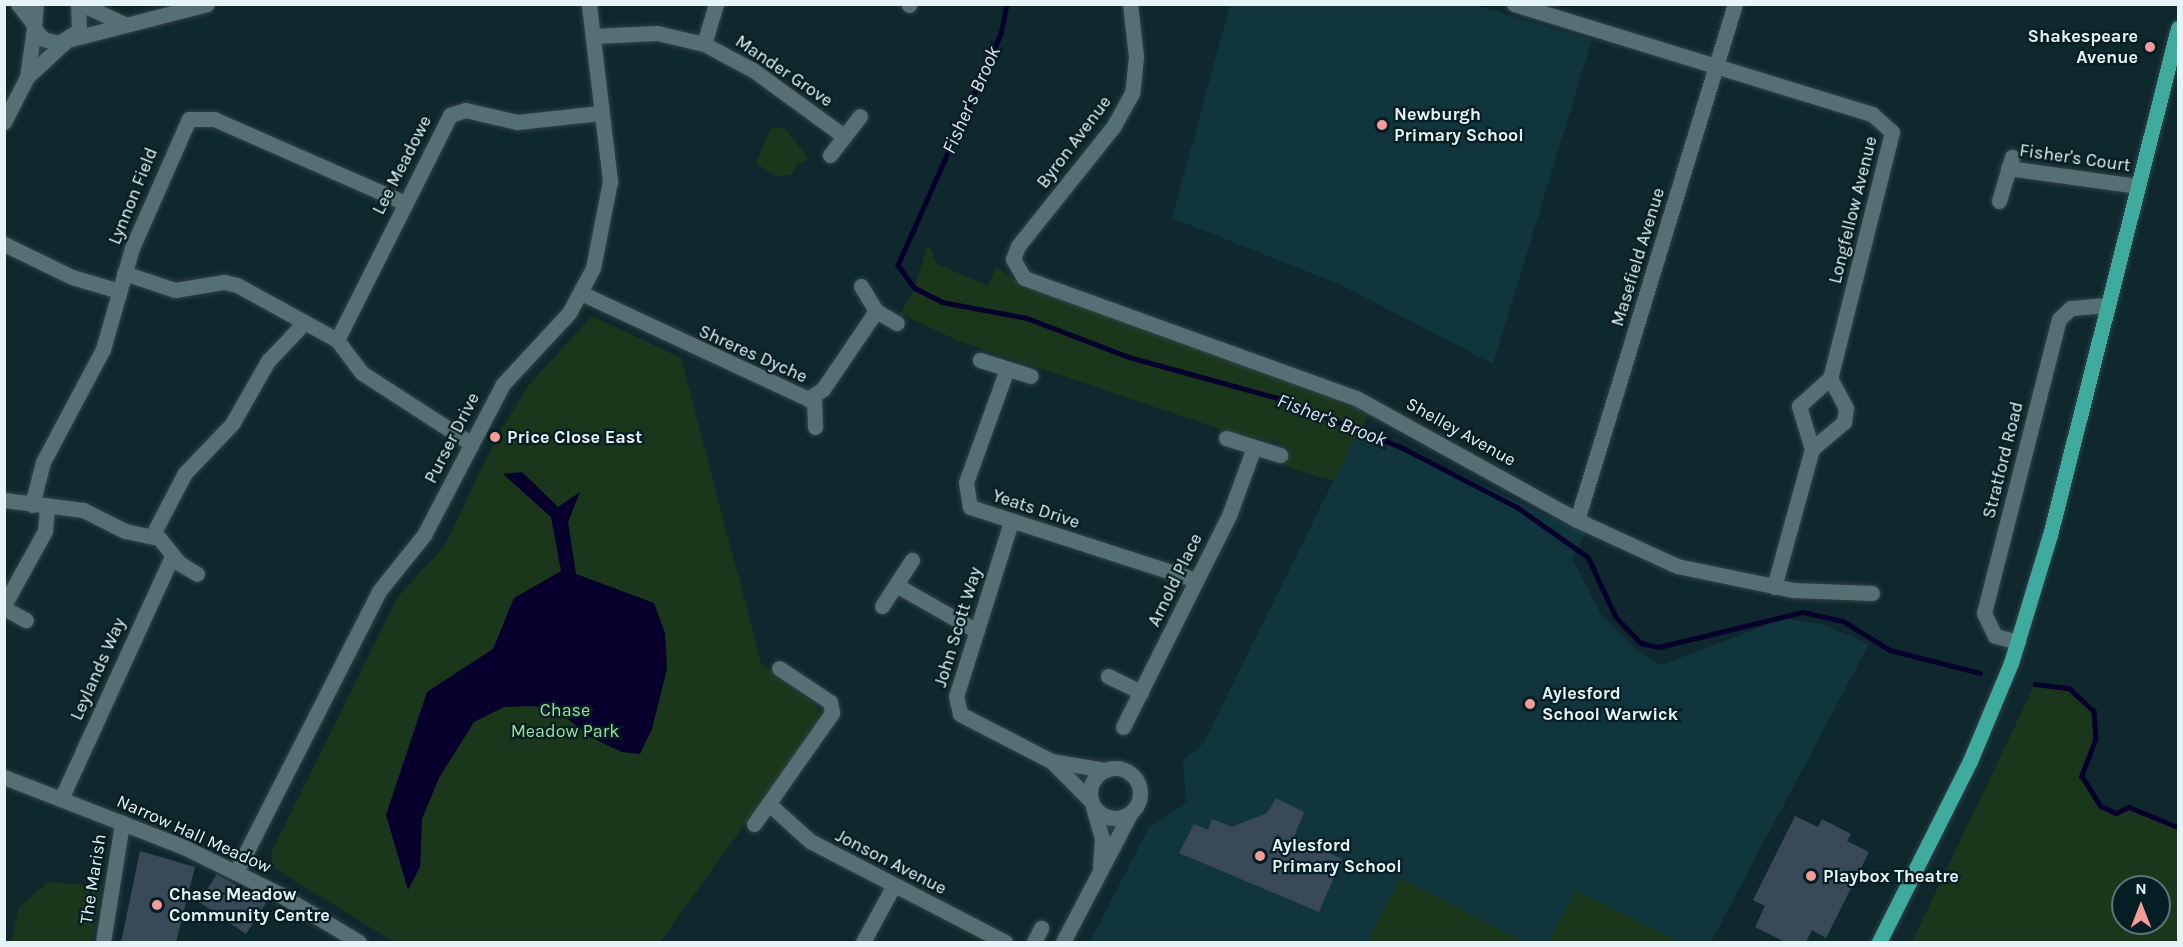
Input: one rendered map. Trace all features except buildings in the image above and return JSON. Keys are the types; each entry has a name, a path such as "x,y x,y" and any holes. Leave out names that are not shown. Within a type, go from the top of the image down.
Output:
{"main road":[{"path":"1879,942 1970,761 2018,642 2178,28"}],"street":[{"path":"18,4 33,25 51,42 69,40 207,4"},
{"path":"4,122 27,77 36,4"},
{"path":"27,77 69,40 82,23 80,4"},
{"path":"80,4 124,24"},
{"name":"Purser Drive","path":"236,872 373,601 424,535 470,443 503,384 561,323 581,293 600,244 610,195 589,4"},
{"path":"704,44 716,4"},
{"name":"Byron Avenue","path":"1032,282 1015,266 1018,246 1113,127 1132,93 1136,57 1130,4"},
{"path":"1514,4 1716,66"},
{"name":"Masefield Avenue","path":"1577,520 1735,4"},
{"name":"Mander Grove","path":"594,36 657,33 704,44 753,70 844,136"},
{"name":"Longfellow Avenue","path":"1716,66 1872,114 1892,132 1830,378"},
{"name":"Lee Meadowe","path":"337,340 405,202 453,112 517,122 601,113"},
{"name":"Lynnon Field","path":"4,606 45,531 39,506 43,462 103,349 124,273 183,128 197,116 214,118 405,202"},
{"path":"830,155 860,116"},
{"name":"Fisher's Court","path":"1999,201 2010,163 2137,186"},
{"path":"4,244 72,277 119,291"},
{"path":"124,273 176,290 231,283 303,324 337,340 362,373 470,443"},
{"name":"Shelley Avenue","path":"1032,282 1356,398 1577,520 1693,572 1774,587 1872,593"},
{"path":"861,286 876,311 897,323"},
{"name":"Shreres Dyche","path":"581,293 801,398 814,398 876,311"},
{"name":"Stratford Road","path":"2018,642 1995,636 1984,613 2059,319 2071,308 2107,305"},
{"path":"152,536 184,473 232,424 268,361 303,324"},
{"path":"980,360 1031,376"},
{"name":"Yeats Drive","path":"1007,369 964,491 973,509 1196,580"},
{"path":"1774,587 1812,449 1798,406 1830,378 1846,408 1844,422 1812,449"},
{"path":"814,398 816,427"},
{"path":"1226,438 1280,455"},
{"name":"Arnold Place","path":"1124,727 1196,580 1254,447"},
{"path":"4,500 83,510 125,531 152,536 172,556 197,574"},
{"name":"John Scott Way","path":"1011,522 956,696 960,714 1051,761"},
{"name":"Leylands Way","path":"61,799 172,556"},
{"path":"882,606 912,560"},
{"path":"896,585 976,631"},
{"path":"4,606 26,620"},
{"path":"754,824 832,713 830,702 779,668"},
{"path":"1108,676 1141,692"},
{"path":"1051,761 1106,770 1123,769 1138,782 1140,797 1063,942"},
{"path":"1051,761 1092,803 1113,818 1131,812"},
{"path":"1100,872 1102,839 1092,803 1093,781 1106,770"},
{"name":"Narrow Hall Meadow","path":"4,777 122,823 236,872 359,942"},
{"name":"Jonson Avenue","path":"769,804 810,842 1005,942"},
{"name":"The Marish","path":"103,942 122,823"},
{"path":"863,942 894,885"},
{"path":"1034,942 1041,928"}],"shaded area":[{"name":"Newburgh Primary School","path":"1230,5 1475,5 1592,40 1493,364 1341,285 1172,218"},
{"name":"Aylesford School Warwick","path":"1360,427 1586,534 1572,558 1601,614 1639,652 1661,665 1785,618 1824,625 1869,644 1711,942 1090,942 1149,827 1186,803 1183,760 1203,744"},
{"path":"522,472 558,507 580,492 568,522 576,574 654,603 665,633 667,669 652,729 640,754 622,752 590,737 562,714 535,706 504,707 474,722 439,778 422,819 420,867 408,890 386,815 427,692 493,649 514,598 561,571 551,517 503,474"}],"green space":[{"path":"771,128 784,128 809,159 796,164 792,175 776,176 756,163"},
{"path":"928,244 937,264 988,286 996,267 1021,283 1369,413 1333,481 1285,466 1290,450 1276,442 1229,432 959,341 900,314 915,288"},
{"name":"Chase Meadow Park","path":"592,316 681,358 761,663 815,704 822,717 660,942 394,942 273,867 271,853 398,597 445,545 499,433 528,386"},
{"path":"2035,684 2069,688 2094,711 2096,739 2082,776 2101,806 2116,813 2129,807 2178,825 2178,942 1912,942"},
{"path":"1400,878 1524,942 1367,942"},
{"path":"48,882 102,886 92,942 11,942 19,907"},
{"path":"1576,890 1679,942 1549,942"}],"waterway":[{"name":"Fisher's Brook","path":"1007,4 1001,34 898,265 915,288 942,302 1027,318 1129,357 1278,398 1403,448 1517,507 1588,557 1616,617 1641,643 1659,647 1803,612 1843,621 1890,650 1980,673"},
{"name":"Fisher's Brook","path":"2035,684 2069,688 2094,711 2096,739 2082,776 2101,806 2116,813 2129,807 2178,827"}],"place":[{"name":"Shakespeare Avenue","path":"2150,47"},
{"name":"Newburgh Primary School","path":"1382,125"},
{"name":"Price Close East","path":"495,437"},
{"name":"Aylesford School Warwick","path":"1530,704"},
{"name":"Aylesford Primary School","path":"1260,856"},
{"name":"Playbox Theatre","path":"1811,876"},
{"name":"Chase Meadow Community Centre","path":"157,905"}]}
